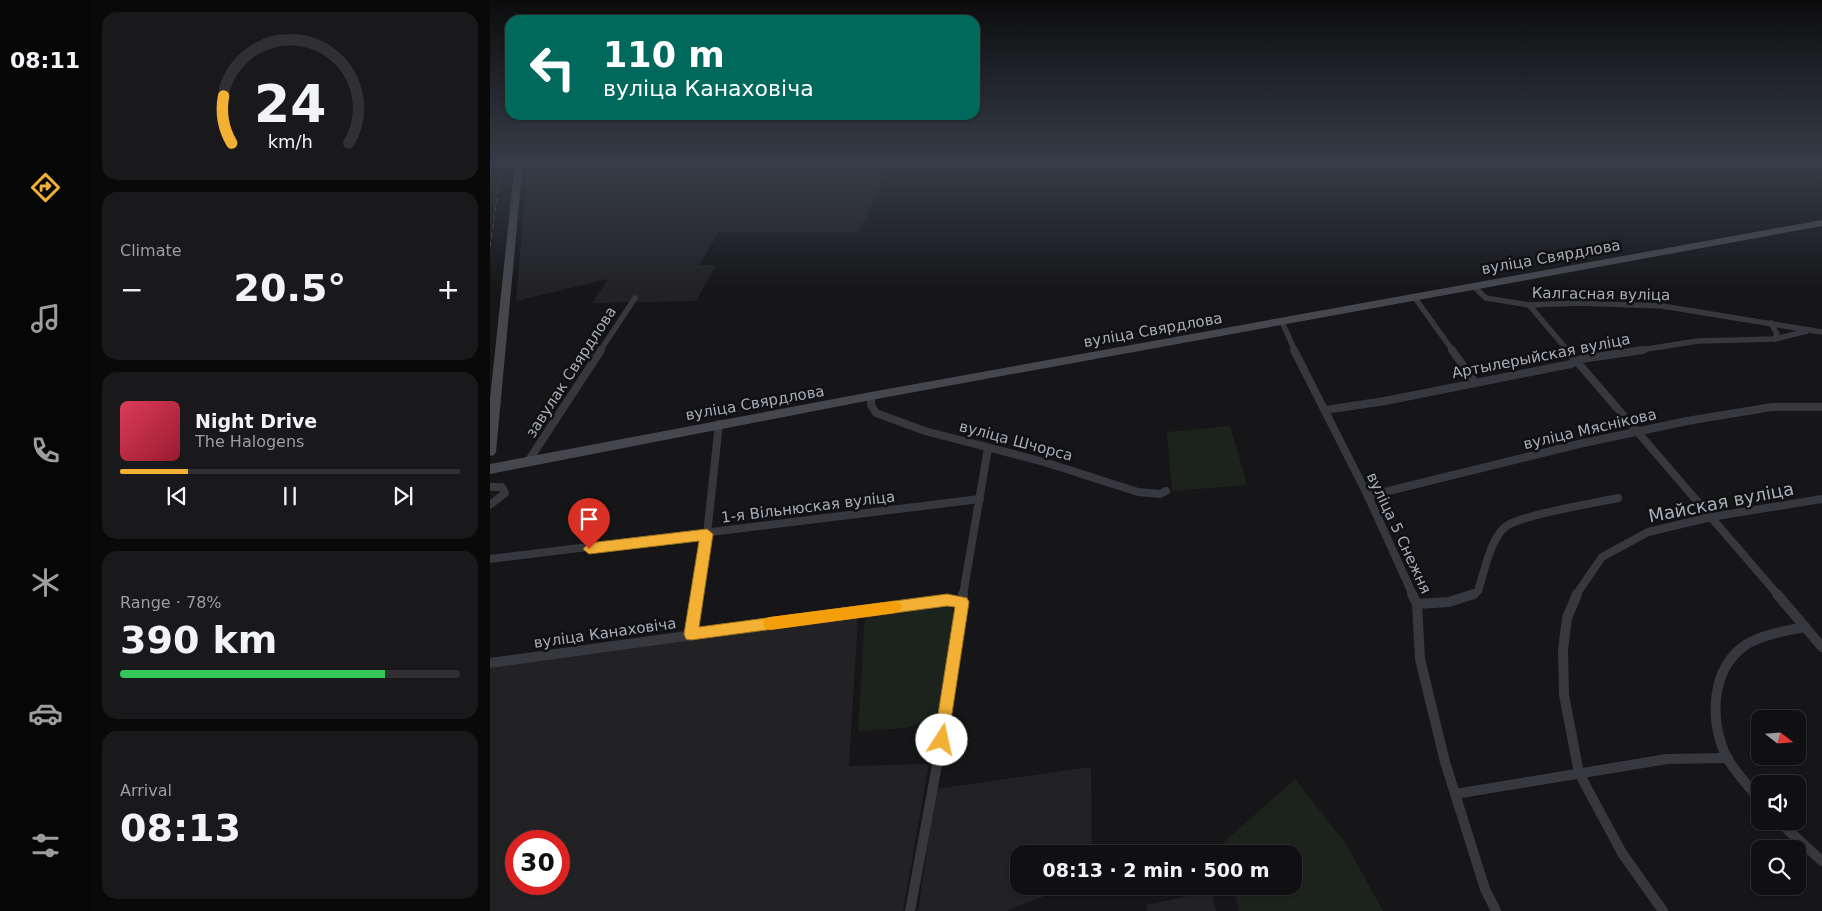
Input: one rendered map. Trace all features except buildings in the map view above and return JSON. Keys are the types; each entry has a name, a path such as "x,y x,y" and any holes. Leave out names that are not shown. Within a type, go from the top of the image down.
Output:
{"main road":[{"path":"490,452 515,204"},
{"name":"вуліца Свярдлова","path":"490,469 719,424 1822,223"}],"street":[{"name":"Калгасная вуліца","path":"1473,286 1486,298 1529,305 1580,303 1662,306 1822,332"},
{"name":"завулак Свярдлова","path":"529,460 635,298"},
{"path":"1415,298 1475,382"},
{"path":"1529,305 1822,647"},
{"name":"вуліца 5 Снежня","path":"1282,322 1368,496 1417,604 1420,659 1455,794 1485,889 1496,911"},
{"path":"1771,323 1777,334 1775,339"},
{"name":"Артылерыйская вуліца","path":"1325,410 1385,401 1576,362 1581,359 1698,341 1775,339 1811,330"},
{"name":"вуліца Шчорса","path":"871,396 871,405 876,413 925,431 1044,462 1138,492 1160,494 1166,491"},
{"name":"вуліца Мяснікова","path":"1368,496 1687,421 1772,407 1822,407"},
{"path":"691,634 707,534 719,424"},
{"path":"910,911 947,711 962,602 988,448"},
{"path":"490,487 502,487 505,493 490,505"},
{"path":"1417,604 1427,605 1472,596 1478,591 1491,548 1497,536 1514,522 1618,498"},
{"name":"1-я Вільнюская вуліца","path":"490,559 707,534 980,499"},
{"name":"Майская вуліца","path":"1663,911 1622,853 1580,773 1564,695 1563,659 1567,618 1577,594 1602,557 1648,532 1711,517 1822,499"},
{"name":"вуліца Канаховіча","path":"490,663 947,600 962,602"},
{"path":"1751,788 1728,758 1722,743 1717,705 1718,682 1726,666 1736,654 1753,641 1805,627"},
{"path":"1455,794 1667,759 1728,758"},
{"path":"1788,830 1822,861"}],"shaded area":[{"path":"524,204 872,204 859,232 719,232 699,265 716,265 696,301 592,303 608,279 516,301"},
{"path":"1230,426 1247,485 1172,491 1167,432"},
{"path":"948,605 956,615 942,717 905,728 858,731 865,615"},
{"path":"858,616 849,766 929,764 903,911 490,911 490,662"},
{"path":"1091,767 1092,845 1010,845 1010,895 1047,895 1006,911 918,911 936,789"},
{"path":"1295,779 1346,844 1383,911 1239,911 1236,895 1302,895 1302,845 1223,845 1223,843"},
{"path":"1193,895 1213,895 1216,911 1147,911 1146,905"}],"railway":[{"path":"490,247 496,204"}],"slow traffic":[{"path":"770,624 895,607"}],"route":[{"path":"589,549 707,534 691,634 947,600 962,602 942,740"}]}
